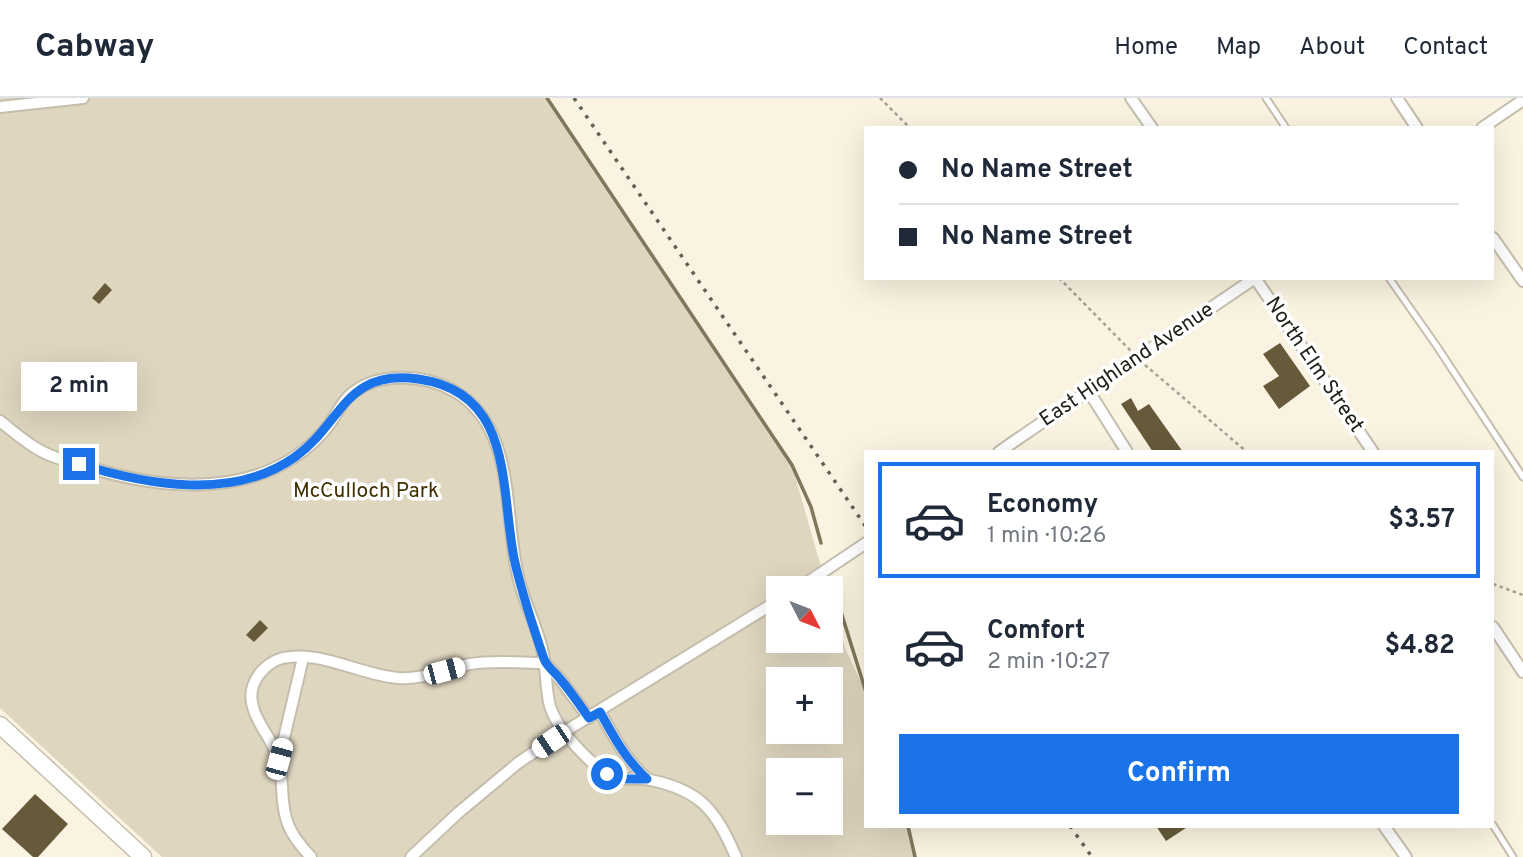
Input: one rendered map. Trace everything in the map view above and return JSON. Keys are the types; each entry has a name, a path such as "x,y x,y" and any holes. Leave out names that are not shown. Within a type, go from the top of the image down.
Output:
{"main road":[{"path":"3,732 143,857"}],"street":[{"path":"0,107 83,98"},
{"path":"1131,98 1151,126"},
{"path":"1397,98 1416,126"},
{"path":"1485,126 1523,100"},
{"path":"1494,238 1523,281"},
{"name":"East Highland Avenue","path":"1002,450 1252,280"},
{"name":"North Elm Street","path":"1256,280 1372,450"},
{"path":"0,421 30,444 58,458 138,480 185,485 205,484 263,473 293,458 309,447 349,396 369,384 404,378 419,379 448,388 470,403 479,413 492,432 499,449 513,556 545,663 551,708 564,733 612,777 647,779 694,794 720,824 736,857"},
{"path":"1088,390 1126,450"},
{"path":"817,576 864,544"},
{"path":"411,857 518,763 766,608"},
{"path":"1494,628 1523,672"},
{"path":"279,759 303,658"},
{"path":"311,857 292,835 286,822 279,759 251,695 253,684 261,672 278,660 303,658 398,678 419,677 468,664 545,663 560,678 589,718"},
{"path":"600,712 626,756 647,779"},
{"path":"1385,828 1406,857"}],"lane":[{"path":"1266,98 1285,126"},
{"path":"1390,280 1523,477"},
{"path":"1494,827 1513,857"}],"path":[{"path":"880,98 908,126"},
{"path":"1061,280 1137,358 1245,450"},
{"path":"1494,584 1523,595"}],"green space":[{"name":"McCulloch Park","path":"0,98 547,98 792,465 824,576 766,576 766,653 844,653 844,645 864,689 864,828 909,828 917,857 162,857 0,708"}],"building":[{"path":"105,283 112,290 99,304 92,298"},
{"path":"1280,343 1310,386 1279,409 1263,386 1279,376 1263,354"},
{"path":"1131,398 1138,411 1149,404 1182,450 1152,450 1121,404"},
{"path":"260,620 268,628 254,642 246,635"},
{"path":"35,794 68,824 38,857 33,857 2,829"},
{"path":"1157,828 1186,828 1166,841"}],"waterway":[{"path":"547,98 792,465 811,507 821,543"},
{"path":"844,622 864,686"},
{"path":"908,828 915,857"}],"railway":[{"path":"574,98 864,524"},
{"path":"1071,828 1092,857"}],"route":[{"path":"79,464 138,480 160,483 185,485 224,482 263,473 293,458 309,447 349,396 369,384 388,379 419,379 456,392 486,421 499,449 513,556 545,663 560,678 589,718 600,712 619,746 647,779 618,779 607,774"}]}
